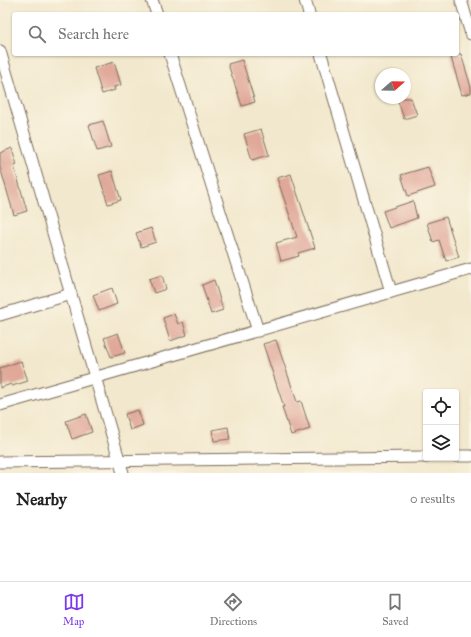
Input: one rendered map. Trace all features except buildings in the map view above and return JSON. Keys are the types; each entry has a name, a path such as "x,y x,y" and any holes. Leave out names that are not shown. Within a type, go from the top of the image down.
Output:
{"street":[{"path":"152,0 156,12"},
{"path":"305,0 308,12"},
{"path":"461,0 471,34"},
{"path":"0,51 123,473"},
{"path":"171,56 258,330"},
{"path":"322,56 391,292"},
{"path":"0,406 471,269"},
{"path":"0,315 71,294"},
{"path":"459,456 471,456"},
{"path":"0,462 119,462 423,457"}]}
